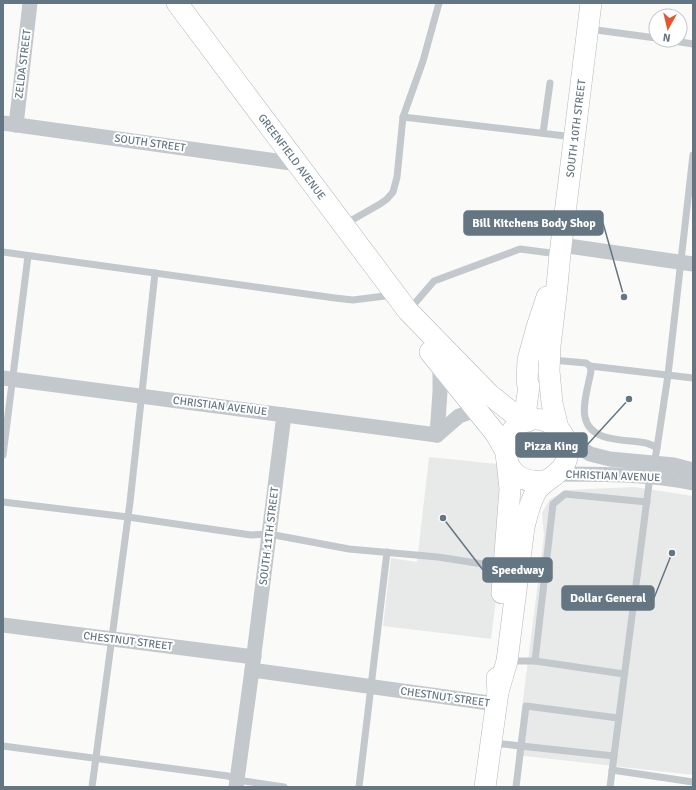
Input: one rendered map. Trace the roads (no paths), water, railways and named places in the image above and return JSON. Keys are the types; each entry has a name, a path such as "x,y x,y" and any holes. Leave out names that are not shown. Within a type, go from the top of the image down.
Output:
{"main road":[{"name":"GREENFIELD AVENUE","path":"177,3 408,311 490,395 526,422"},
{"name":"SOUTH 10TH STREET","path":"561,432 552,403 549,359 560,250 588,29 589,4"},
{"name":"SOUTH 10TH STREET","path":"526,422 526,407 529,386 527,382 528,360 560,250"},
{"name":"GREENFIELD AVENUE","path":"408,311 428,349 496,434 506,455"},
{"path":"490,395 503,395 527,382"},
{"path":"485,787 497,698 506,661 527,516 537,491 563,466 567,456 567,446 561,432 551,423 544,420 526,422 518,426 509,436 506,455 510,489 497,645 497,698"},
{"path":"506,455 511,469 518,476 538,482 552,477"}],"street":[{"name":"ZELDA STREET","path":"9,124 30,3"},
{"name":"SOUTH STREET","path":"9,124 298,164"},
{"path":"560,250 687,263"},
{"path":"437,435 440,364"},
{"name":"CHRISTIAN AVENUE","path":"8,379 437,435"},
{"path":"437,435 459,416 476,410"},
{"name":"SOUTH 11TH STREET","path":"236,784 253,664 284,414"},
{"name":"CHRISTIAN AVENUE","path":"561,432 590,454 610,459 674,465 693,470"},
{"name":"CHRISTIAN AVENUE","path":"552,477 619,474 654,462 693,483"},
{"name":"CHESTNUT STREET","path":"3,625 112,639 371,687 497,698"}],"lane":[{"path":"343,224 380,204 387,199 392,192 398,177 403,117 424,61 439,3"},
{"path":"588,29 648,37"},
{"path":"543,134 550,83"},
{"path":"403,117 575,137"},
{"path":"610,787 647,502 687,263 693,155"},
{"path":"408,311 434,281 520,249 560,250"},
{"path":"3,252 335,298 354,300 395,295"},
{"path":"3,455 8,379 28,256"},
{"path":"92,787 128,517 155,273"},
{"path":"549,359 586,363 590,366 693,378"},
{"path":"590,366 592,371 584,408 585,417 590,428 598,434 606,437 648,443 654,462"},
{"path":"535,661 553,504 565,494 647,502"},
{"path":"3,502 128,517 251,535 269,534 331,546 438,557 504,567"},
{"path":"359,787 387,552"},
{"path":"506,661 535,661 624,674"},
{"path":"516,787 526,706 618,718"},
{"path":"491,743 614,756"},
{"path":"3,746 228,776 236,784 284,787"},
{"path":"612,770 693,782"}],"place":[{"name":"Bill Kitchens Body Shop","path":"624,297"},
{"name":"Pizza King","path":"629,399"},
{"name":"Speedway","path":"443,518"},
{"name":"Dollar General","path":"672,553"}]}
